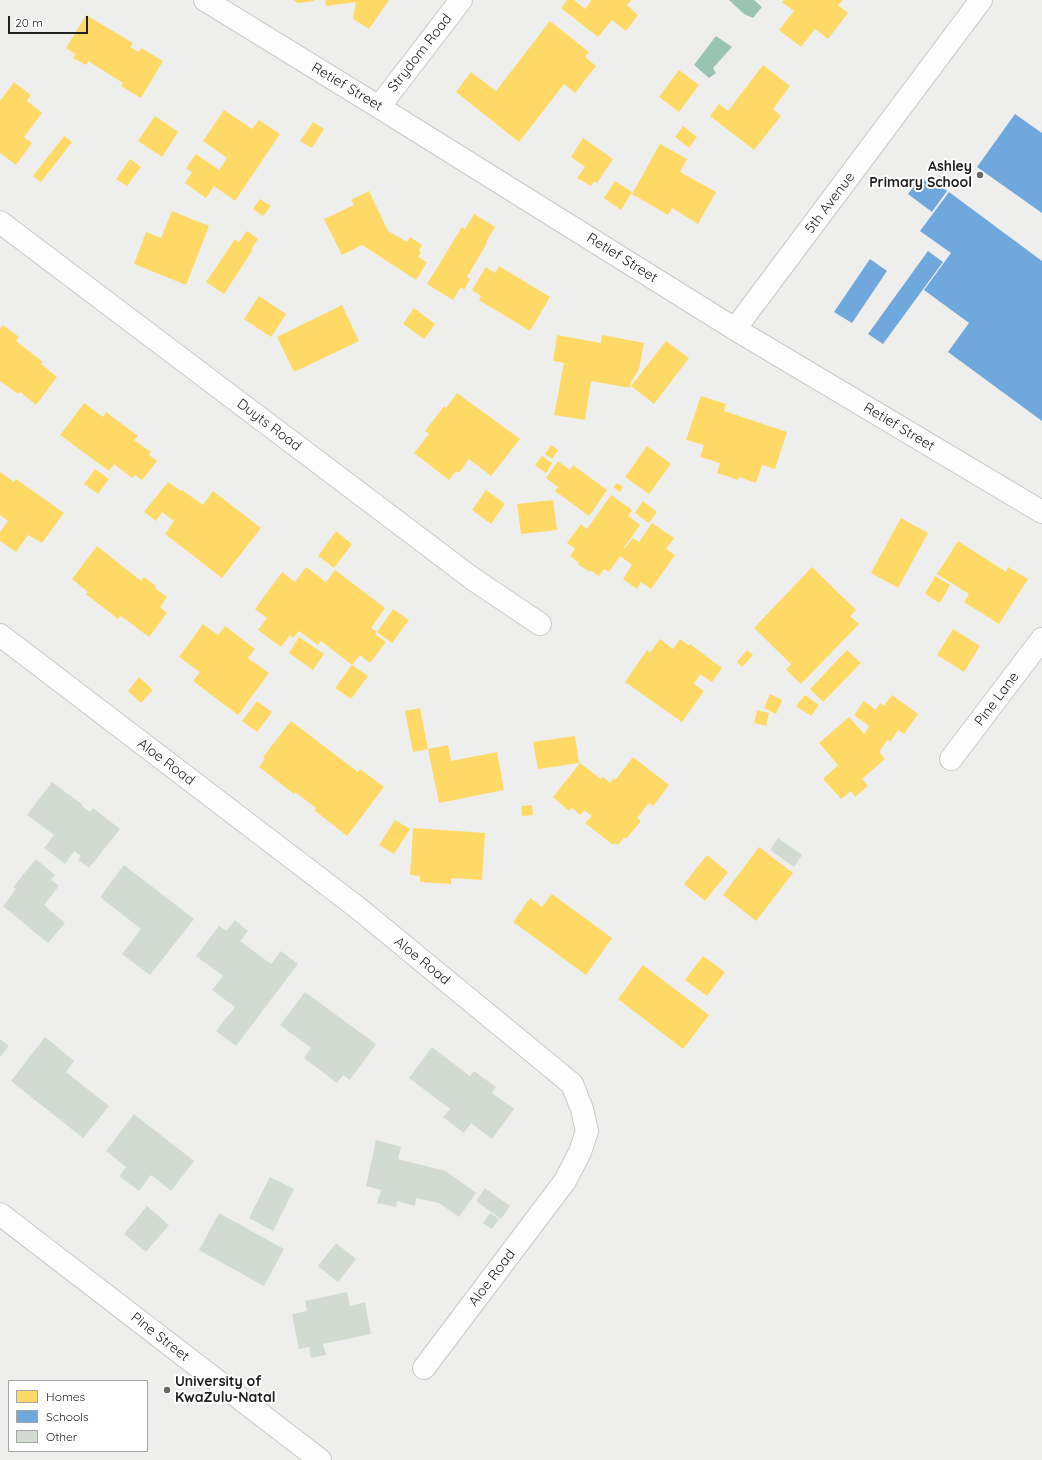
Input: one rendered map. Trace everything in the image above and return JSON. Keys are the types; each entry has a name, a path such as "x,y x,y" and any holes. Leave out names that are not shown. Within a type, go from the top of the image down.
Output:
{"street":[{"name":"Retief Street","path":"205,0 735,329 1042,512"},
{"name":"Strydom Road","path":"379,107 461,0"},
{"name":"5th Avenue","path":"735,329 981,0"},
{"name":"Duyts Road","path":"0,222 467,574 540,624"},
{"name":"Aloe Road","path":"0,635 358,908 572,1084 582,1109 587,1131 580,1152 566,1181 424,1368"},
{"name":"Pine Lane","path":"951,759 1042,639"},
{"name":"Pine Street","path":"0,1214 320,1460"}],"shaded area":[{"path":"729,0 754,0 762,7 753,18 744,14"},
{"path":"716,36 732,47 713,68 716,73 709,78 694,65"}],"building: Homes":[{"path":"293,0 314,0 314,1 298,3"},
{"path":"325,0 389,0 369,29 353,19 356,2 326,6"},
{"path":"567,0 574,0 585,9 591,1 590,0 631,0 627,5 638,15 626,31 612,20 598,37 561,8"},
{"path":"784,0 843,0 838,5 848,13 828,39 815,29 801,47 779,30 794,11 782,2"},
{"path":"86,15 133,43 130,47 139,52 141,48 163,61 141,98 121,86 123,83 88,61 86,65 73,58 75,54 66,48"},
{"path":"550,21 589,52 585,57 596,66 575,93 564,84 519,142 456,92 471,72 496,91"},
{"path":"763,65 790,86 773,109 781,116 754,150 710,116 719,104 728,111"},
{"path":"679,70 699,85 679,112 659,97"},
{"path":"14,82 31,95 27,101 42,113 24,137 32,143 16,165 0,153 0,101"},
{"path":"224,110 252,129 259,120 280,134 235,201 214,186 206,198 185,183 192,172 186,168 196,154 219,170 227,158 203,141"},
{"path":"155,116 178,132 162,157 138,141"},
{"path":"313,122 324,129 312,148 300,141"},
{"path":"683,126 697,137 689,148 675,137"},
{"path":"64,136 72,142 41,182 33,176"},
{"path":"583,138 613,159 597,183 594,181 591,186 577,178 585,167 571,157"},
{"path":"660,144 687,159 680,172 716,192 698,224 672,208 668,215 632,194"},
{"path":"130,159 141,167 127,186 116,179"},
{"path":"615,181 632,192 621,210 604,198"},
{"path":"369,191 388,231 407,242 410,237 422,245 419,251 421,252 418,257 427,262 416,280 362,245 342,255 324,219 354,205 351,200"},
{"path":"260,199 271,206 263,216 253,209"},
{"path":"172,211 209,226 186,285 134,264 146,232 161,238"},
{"path":"474,214 495,227 467,277 470,279 464,290 461,287 453,300 427,284 462,227 465,229"},
{"path":"247,231 258,239 251,250 252,251 224,294 206,282 235,239 239,242"},
{"path":"499,266 550,297 530,331 479,300 481,296 472,290 486,267 495,273"},
{"path":"259,296 286,314 271,337 244,319"},
{"path":"342,305 359,341 294,372 277,337"},
{"path":"414,308 435,324 424,339 403,324"},
{"path":"3,325 19,337 16,341 43,362 41,364 57,377 36,405 20,392 18,394 0,381 0,329"},
{"path":"557,335 601,343 602,335 644,343 639,369 631,382 630,388 591,381 585,420 554,415 564,363 553,361"},
{"path":"666,341 689,358 654,404 631,386"},
{"path":"457,393 520,439 491,476 469,459 459,473 456,471 449,480 414,453 429,434 425,431 444,406 446,408"},
{"path":"701,396 726,404 724,411 787,432 775,469 762,465 756,483 739,477 738,480 717,473 720,463 700,457 704,445 686,440"},
{"path":"84,403 103,417 106,412 138,436 134,440 151,452 149,455 157,461 142,480 135,475 132,478 114,464 109,471 60,435"},
{"path":"551,445 558,450 552,459 545,454"},
{"path":"647,446 671,464 649,494 625,477"},
{"path":"542,456 552,463 546,473 535,465"},
{"path":"558,461 570,470 573,465 607,490 589,516 555,491 558,487 546,478"},
{"path":"95,469 109,479 98,494 84,484"},
{"path":"0,472 14,482 16,479 64,513 42,543 28,535 16,552 0,541 0,532 8,521 0,515"},
{"path":"168,482 203,505 213,491 261,528 222,578 165,534 174,521 162,512 156,521 144,512"},
{"path":"617,483 623,487 620,492 613,487"},
{"path":"486,490 505,504 491,524 472,510"},
{"path":"611,495 632,510 628,516 640,525 623,549 633,538 639,542 652,523 674,538 666,549 675,555 651,589 641,582 637,589 623,579 632,565 620,556 609,572 604,569 599,576 590,570 589,572 570,556 575,549 567,543 581,524 587,529"},
{"path":"553,500 557,530 521,534 517,504"},
{"path":"643,501 657,512 649,523 635,513"},
{"path":"901,518 928,533 898,588 871,573"},
{"path":"336,531 352,544 334,568 318,556"},
{"path":"958,541 1006,572 1008,567 1028,579 999,624 964,602 969,594 937,574"},
{"path":"97,546 141,581 144,577 167,597 160,607 167,613 149,637 121,616 118,619 86,594 88,592 72,579"},
{"path":"306,567 326,582 335,570 385,608 371,628 377,632 375,634 386,642 370,663 360,655 352,665 321,641 318,645 299,631 293,638 290,635 281,647 258,630 267,618 255,609 282,572 295,582"},
{"path":"812,567 856,610 850,616 859,624 801,684 786,670 791,664 754,628"},
{"path":"935,576 950,585 940,603 925,594"},
{"path":"393,609 409,620 392,643 377,632"},
{"path":"203,624 218,635 225,626 255,649 248,658 269,673 238,715 193,681 200,672 179,657"},
{"path":"953,629 980,646 964,672 937,655"},
{"path":"299,637 324,654 313,670 289,653"},
{"path":"660,639 673,649 680,639 689,646 690,644 722,668 712,682 700,674 694,684 704,691 682,722 625,682 647,650 650,653"},
{"path":"747,650 753,655 742,667 737,662"},
{"path":"847,650 861,663 823,702 810,689"},
{"path":"352,665 368,676 351,699 335,688"},
{"path":"139,677 153,690 141,703 128,691"},
{"path":"770,694 782,700 776,714 764,708"},
{"path":"805,695 819,705 811,716 796,706"},
{"path":"892,695 918,714 904,734 898,730 890,742 888,739 879,752 885,759 862,779 868,786 855,797 851,791 841,799 823,779 838,765 819,743 849,717 864,734 869,726 854,715 864,701 876,710 880,703 884,706"},
{"path":"257,701 272,712 257,732 242,721"},
{"path":"420,708 428,749 413,752 405,711"},
{"path":"757,710 769,713 766,726 754,723"},
{"path":"291,721 358,772 360,769 384,787 347,836 314,810 316,808 295,792 294,794 259,767 265,759 263,757"},
{"path":"575,736 579,763 538,769 533,742"},
{"path":"448,745 451,761 497,752 504,790 439,803 428,749"},
{"path":"633,757 669,785 653,806 649,803 637,818 641,821 626,839 624,837 618,845 615,843 613,845 585,823 592,816 584,810 580,815 572,808 569,811 553,797 580,763 601,779 603,777 610,783 614,778 616,779"},
{"path":"532,805 533,815 522,816 521,806"},
{"path":"395,820 410,829 394,854 379,845"},
{"path":"413,828 485,833 482,880 451,878 451,884 420,882 420,876 410,875"},
{"path":"759,847 793,873 756,921 723,895"},
{"path":"707,855 728,872 705,901 684,884"},
{"path":"552,894 612,938 586,975 513,922 530,898 542,907"},
{"path":"703,956 725,972 707,996 685,980"},
{"path":"643,965 709,1015 683,1049 618,999"}],"building: Schools":[{"path":"1015,114 1042,133 1042,213 977,167"},
{"path":"921,177 935,188 938,184 947,191 932,212 908,194"},
{"path":"949,192 1042,261 1042,421 948,352 969,323 924,290 951,253 920,231"},
{"path":"928,251 943,262 883,344 868,334"},
{"path":"870,259 887,271 852,323 834,312"}],"building: Other":[{"path":"52,782 90,812 93,808 120,829 89,868 78,860 81,856 74,851 65,864 44,848 54,835 27,815"},
{"path":"778,838 802,855 794,867 770,850"},
{"path":"36,859 55,875 51,880 59,886 44,905 65,923 48,943 3,906 16,889 13,887"},
{"path":"124,865 194,919 150,975 122,954 141,929 100,897"},
{"path":"235,920 248,931 240,941 271,964 281,951 298,964 236,1046 216,1031 235,1007 212,990 223,976 196,956 219,926 226,931"},
{"path":"305,992 376,1044 350,1080 343,1075 337,1083 304,1058 311,1048 280,1025"},
{"path":"45,1037 74,1061 66,1072 109,1106 83,1138 11,1081"},
{"path":"0,1039 9,1046 0,1057"},
{"path":"432,1047 470,1076 474,1071 496,1087 492,1093 514,1109 492,1139 471,1123 464,1133 443,1117 450,1109 409,1078"},
{"path":"134,1114 194,1161 171,1191 151,1175 139,1191 119,1176 126,1167 106,1151"},
{"path":"376,1140 401,1147 398,1159 446,1171 476,1193 459,1217 439,1203 416,1198 415,1206 397,1201 396,1207 377,1203 381,1190 366,1186"},
{"path":"270,1177 294,1189 273,1231 249,1218"},
{"path":"485,1188 510,1206 501,1219 476,1201"},
{"path":"147,1206 169,1225 146,1252 124,1234"},
{"path":"219,1213 284,1249 264,1286 199,1250"},
{"path":"490,1213 499,1219 492,1229 483,1223"},
{"path":"336,1243 356,1259 338,1282 318,1266"},
{"path":"347,1292 350,1306 365,1302 371,1334 323,1344 326,1355 311,1358 309,1347 299,1349 292,1314 307,1311 305,1301"}],"place":[{"name":"Ashley Primary School","path":"980,175"},
{"name":"University of KwaZulu-Natal","path":"167,1390"}]}
